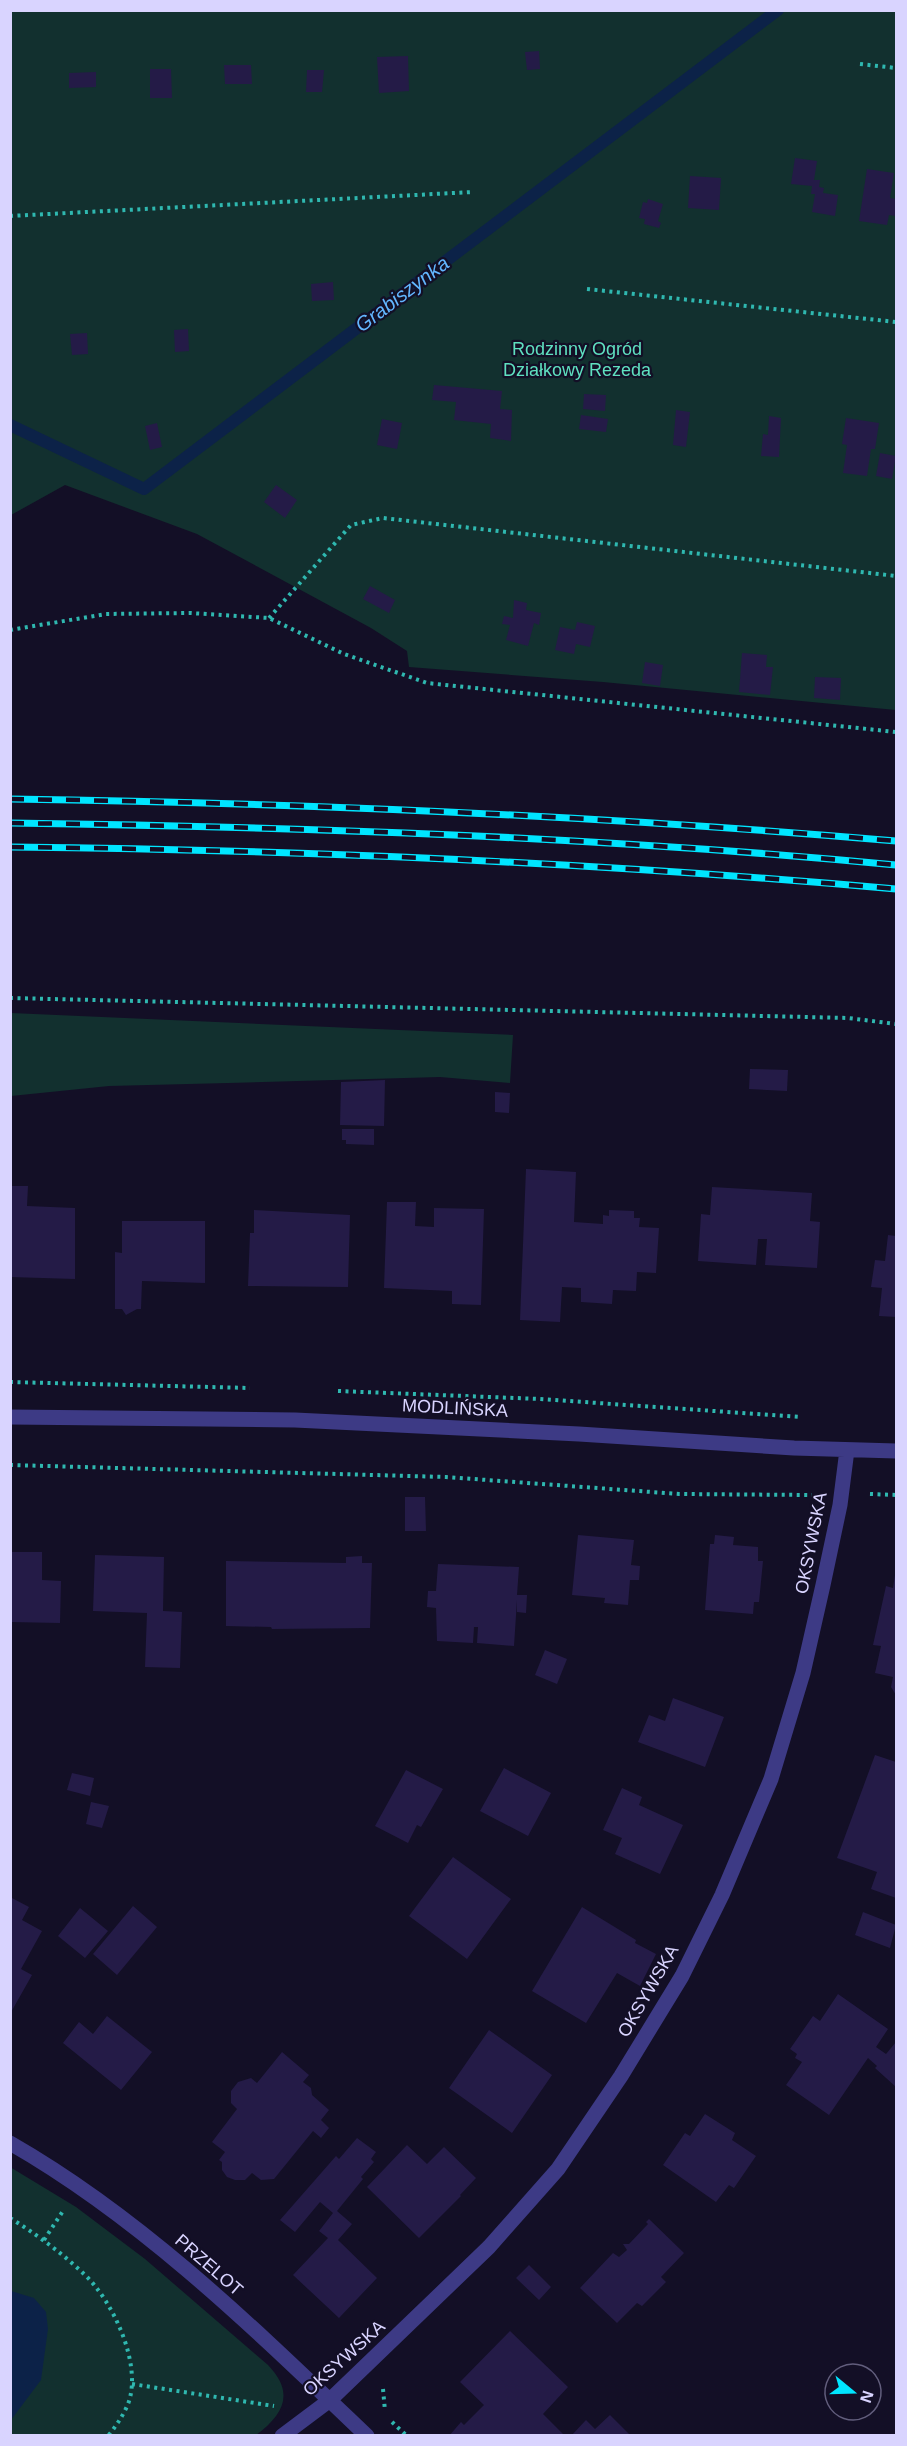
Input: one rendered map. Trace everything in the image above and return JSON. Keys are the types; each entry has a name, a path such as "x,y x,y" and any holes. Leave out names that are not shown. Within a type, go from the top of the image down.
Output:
{"street":[{"name":"MODLIŃSKA","path":"10,1417 295,1420 897,1451"},
{"name":"OKSYWSKA","path":"282,2436 330,2400 489,2247 558,2169 621,2076 682,1976 722,1895 771,1779 803,1673 821,1596 840,1505 847,1450"},
{"name":"PRZELOT","path":"10,2143 106,2205 184,2268 368,2436"}],"path":[{"path":"860,64 897,68"},
{"path":"10,216 473,192"},
{"path":"587,289 897,322"},
{"path":"269,618 351,525 382,518 897,576"},
{"path":"10,630 106,614 190,613 269,618 344,654 427,683 897,732"},
{"path":"10,998 848,1018 897,1024"},
{"path":"10,1465 446,1477 679,1494 817,1494"},
{"path":"861,1494 897,1495"},
{"path":"44,2240 78,2186"},
{"path":"10,2218 44,2240 86,2275 105,2299 128,2347 132,2384 128,2403 108,2436"},
{"path":"132,2384 282,2407 309,2416"},
{"path":"384,2390 383,2407 388,2418 407,2436"}],"green space":[{"name":"Rodzinny Ogród Działkowy Rezeda","path":"10,11 896,11 896,710 603,682 409,667 407,651 371,628 197,534 65,485 11,515"},
{"path":"11,1013 513,1035 510,1083 440,1077 109,1086 11,1096"},
{"path":"10,2167 76,2207 145,2259 268,2365 281,2385 283,2403 266,2427 256,2435 11,2435"}],"water":[{"path":"11,2291 34,2298 46,2312 48,2329 41,2380 11,2420"}],"building":[{"path":"539,51 540,69 527,70 525,52"},
{"path":"408,56 409,91 379,93 377,57"},
{"path":"224,65 251,65 252,84 225,84"},
{"path":"150,69 171,69 172,98 150,98"},
{"path":"307,70 324,70 322,92 306,92"},
{"path":"96,72 96,87 69,88 69,73"},
{"path":"795,158 817,161 814,180 820,180 819,187 824,188 823,193 838,195 835,216 812,212 815,194 811,194 812,186 791,184"},
{"path":"867,169 894,173 890,198 896,199 896,216 889,215 887,225 859,221"},
{"path":"690,176 721,178 719,210 688,208"},
{"path":"648,199 663,204 658,221 661,223 659,228 644,224 645,219 639,218 643,202 647,203"},
{"path":"333,282 334,300 312,301 311,284"},
{"path":"188,329 189,351 175,352 174,330"},
{"path":"87,333 88,354 72,355 70,334"},
{"path":"434,385 502,391 500,409 512,410 511,441 490,438 491,424 454,420 456,402 432,400"},
{"path":"584,394 606,395 605,411 583,409"},
{"path":"676,410 690,412 686,447 673,445"},
{"path":"581,415 608,419 606,432 579,429"},
{"path":"769,416 781,418 779,457 761,456 763,434 768,435"},
{"path":"846,418 879,423 875,449 871,449 867,476 843,473 847,445 842,444"},
{"path":"382,419 402,423 397,449 377,445"},
{"path":"157,423 162,447 150,450 145,426"},
{"path":"880,453 896,456 892,479 876,476"},
{"path":"276,485 297,500 285,518 264,502"},
{"path":"370,586 395,600 389,613 363,599"},
{"path":"514,600 527,603 526,610 541,613 539,625 534,623 528,646 506,640 510,625 502,624 504,616 513,618"},
{"path":"577,622 595,626 590,647 576,644 574,654 555,650 560,627 575,630"},
{"path":"742,653 767,655 766,667 773,667 770,695 739,692"},
{"path":"645,662 663,665 660,686 642,683"},
{"path":"815,677 841,678 840,700 814,698"},
{"path":"750,1069 788,1070 787,1091 749,1089"},
{"path":"385,1080 384,1126 340,1125 341,1082"},
{"path":"495,1092 510,1093 509,1113 495,1112"},
{"path":"342,1129 374,1129 374,1145 346,1144 346,1140 342,1140"},
{"path":"526,1169 576,1172 574,1222 603,1224 603,1215 609,1216 609,1210 634,1211 634,1218 640,1218 639,1227 659,1228 656,1273 637,1272 636,1291 613,1290 612,1304 581,1302 581,1288 562,1287 560,1322 520,1320"},
{"path":"10,1186 28,1186 27,1206 75,1208 75,1279 10,1277"},
{"path":"712,1187 812,1193 810,1221 820,1222 817,1268 765,1265 767,1239 758,1239 756,1265 698,1261 701,1214 710,1215"},
{"path":"387,1202 416,1202 415,1226 434,1227 434,1208 484,1209 481,1305 452,1304 452,1291 384,1288"},
{"path":"254,1210 350,1215 348,1287 248,1286 250,1233 254,1233"},
{"path":"122,1221 205,1221 205,1283 142,1281 141,1309 126,1315 122,1309 115,1309 115,1252 122,1253"},
{"path":"888,1235 896,1236 896,1317 879,1316 882,1288 871,1287 875,1260 885,1261"},
{"path":"405,1497 425,1497 426,1531 405,1531"},
{"path":"578,1535 634,1540 631,1565 640,1566 639,1580 630,1580 628,1605 604,1603 605,1598 572,1595"},
{"path":"715,1535 734,1537 733,1545 758,1547 758,1561 763,1561 759,1602 754,1602 753,1614 705,1610 710,1544 714,1544"},
{"path":"10,1552 42,1552 42,1580 61,1581 60,1623 10,1622"},
{"path":"95,1555 164,1557 163,1611 182,1612 180,1668 145,1667 147,1613 93,1611"},
{"path":"362,1556 362,1563 372,1563 370,1628 272,1629 271,1627 226,1626 226,1561 346,1563 346,1557"},
{"path":"438,1564 519,1567 517,1595 527,1595 526,1613 517,1612 517,1600 514,1646 477,1643 478,1627 474,1627 473,1643 437,1641 436,1608 427,1607 428,1591 436,1591"},
{"path":"895,1575 896,1695 891,1687 893,1677 875,1673 881,1646 873,1645 886,1586 893,1588"},
{"path":"545,1650 567,1659 557,1684 535,1675"},
{"path":"673,1698 724,1717 705,1767 638,1742 649,1715 665,1721"},
{"path":"875,1755 896,1762 896,1898 871,1889 877,1872 837,1858"},
{"path":"504,1768 551,1793 528,1836 480,1811"},
{"path":"406,1770 443,1789 421,1827 417,1825 408,1843 375,1826"},
{"path":"72,1773 94,1778 90,1796 67,1790"},
{"path":"622,1788 642,1797 639,1805 683,1825 660,1874 615,1854 622,1838 603,1830"},
{"path":"91,1802 109,1806 102,1828 86,1824"},
{"path":"453,1857 511,1899 467,1959 409,1916"},
{"path":"10,1897 29,1907 22,1920 42,1931 21,1969 32,1975 10,2014"},
{"path":"133,1906 157,1927 117,1975 93,1954"},
{"path":"582,1907 636,1940 635,1943 656,1954 640,1986 617,1973 586,2023 532,1991"},
{"path":"80,1908 108,1931 85,1958 58,1936"},
{"path":"863,1912 896,1925 890,1948 855,1935"},
{"path":"838,1994 888,2029 876,2047 886,2054 896,2042 896,2087 875,2068 877,2066 868,2058 829,2115 786,2085 802,2062 795,2058 797,2054 790,2049 813,2016 820,2021"},
{"path":"107,2016 152,2052 121,2090 63,2043 79,2022 93,2034"},
{"path":"489,2030 552,2075 512,2133 449,2088"},
{"path":"282,2052 309,2075 303,2082 311,2088 312,2095 329,2110 321,2120 329,2128 321,2138 313,2131 274,2179 261,2180 252,2173 245,2180 227,2177 222,2170 222,2162 219,2160 225,2152 212,2142 237,2109 231,2103 231,2091 238,2082 251,2078 257,2083"},
{"path":"705,2114 735,2133 732,2140 756,2156 734,2188 729,2185 716,2202 663,2165 685,2133 690,2136"},
{"path":"357,2138 376,2152 371,2159 374,2162 361,2177 363,2179 337,2211 352,2224 338,2240 377,2278 339,2318 293,2275 328,2238 319,2231 333,2213 320,2202 295,2232 280,2220 336,2156 339,2159"},
{"path":"407,2145 427,2164 444,2147 476,2178 419,2238 367,2187"},
{"path":"649,2219 684,2253 661,2277 666,2282 642,2306 637,2303 617,2323 580,2288 613,2253 619,2257 627,2250 623,2244 629,2244 648,2224 646,2222"},
{"path":"529,2265 551,2287 539,2300 516,2278"},
{"path":"510,2331 568,2387 543,2414 565,2436 449,2436 461,2422 464,2425 484,2405 460,2382"},
{"path":"610,2415 631,2436 571,2436 586,2420 595,2429"}],"waterway":[{"name":"Grabiszynka","path":"10,425 144,489 778,10"}],"railway":[{"path":"10,799 454,812 675,824 896,841"},
{"path":"10,823 232,827 565,840 896,865"},
{"path":"10,847 232,851 454,859 675,872 896,889"}]}
